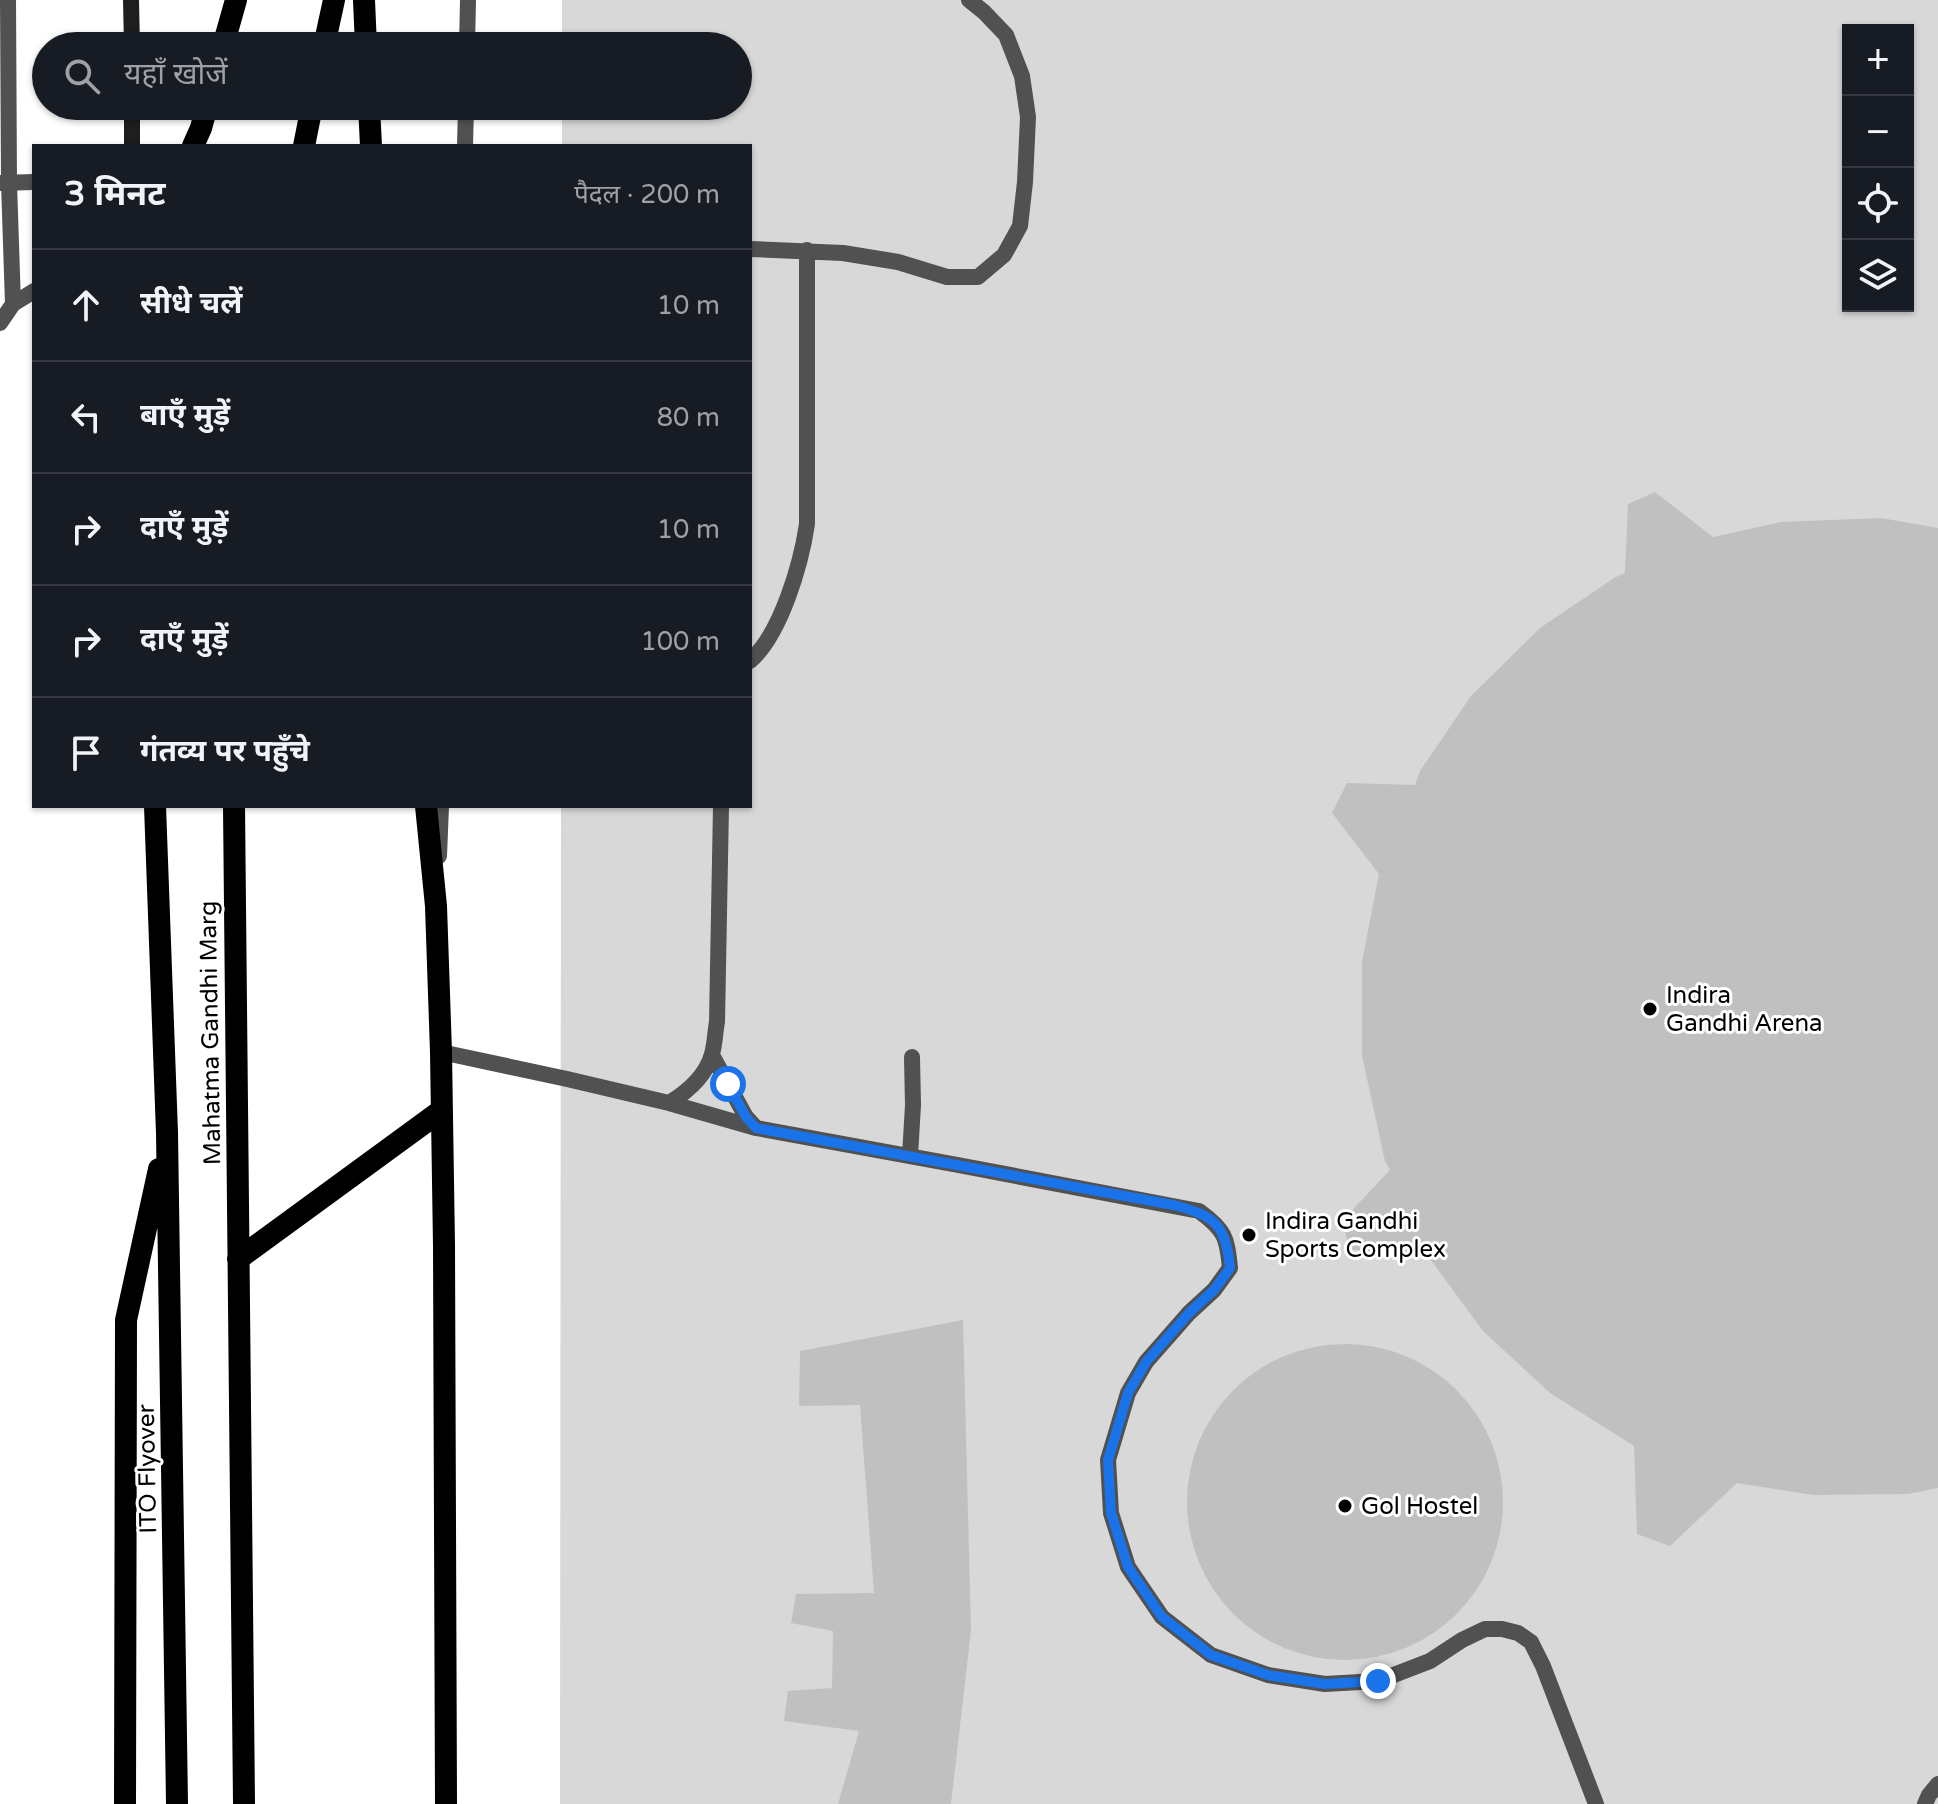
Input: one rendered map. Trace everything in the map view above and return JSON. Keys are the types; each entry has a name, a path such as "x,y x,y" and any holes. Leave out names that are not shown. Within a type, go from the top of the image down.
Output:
{"highway":[{"path":"227,32 236,0"},
{"path":"327,32 334,0"},
{"path":"364,0 365,32"},
{"path":"194,144 202,120"},
{"path":"304,144 309,120"},
{"path":"370,120 371,144"},
{"name":"Mahatma Gandhi Marg","path":"155,808 167,1133"},
{"name":"Mahatma Gandhi Marg","path":"234,808 238,1259"},
{"path":"426,808 436,906 441,1052 446,1804"},
{"path":"244,1804 238,1259 442,1110"},
{"path":"125,1804 126,1320 167,1133"},
{"name":"ITO Flyover","path":"167,1133 177,1804"}],"main road":[{"path":"131,0 132,32"},
{"path":"132,120 132,144"}],"street":[{"path":"8,0 4,183 13,304"},
{"path":"467,32 468,0"},
{"path":"752,249 843,253 898,262 947,277 978,277 1004,255 1020,226 1028,117 1022,76 1006,35 969,0"},
{"path":"465,144 466,120"},
{"path":"4,183 32,182"},
{"path":"752,659 780,618 802,553 807,524 807,250"},
{"path":"0,323 13,304 32,292"},
{"path":"436,906 441,808"},
{"path":"669,1103 688,1091 712,1055 717,1022 721,808"},
{"path":"441,1052 669,1103 756,1128 1199,1211 1216,1224 1227,1243 1230,1268 1214,1290 1146,1362 1128,1393 1108,1460 1111,1513 1128,1567 1162,1617 1211,1655 1268,1675 1325,1684 1378,1681 1430,1661 1485,1629 1518,1633 1531,1642 1543,1666 1596,1804"},
{"path":"712,1055 746,1117 756,1128"},
{"path":"910,1156 912,1057"},
{"path":"1925,1804 1938,1784"}],"shaded area":[{"name":"Indira Gandhi Sports Complex","path":"562,0 1938,0 1938,1804 560,1804 561,808 752,808 752,144 562,144 562,120 752,120 752,32 562,32"}],"building":[{"name":"Indira Gandhi Arena","path":"1655,492 1713,537 1781,522 1881,518 1938,528 1938,1488 1908,1494 1813,1495 1737,1483 1670,1546 1637,1534 1634,1446 1550,1393 1483,1331 1430,1259 1349,1249 1343,1220 1390,1170 1385,1161 1362,1056 1362,962 1379,874 1332,813 1347,783 1415,785 1420,771 1471,696 1540,628 1625,573 1628,504"},
{"path":"963,1320 971,1630 951,1804 838,1804 859,1731 784,1721 788,1691 832,1688 833,1631 791,1623 796,1594 874,1593 860,1405 799,1406 800,1351"},
{"name":"Gol Hostel","path":"1345,1344 1376,1347 1405,1356 1433,1371 1457,1390 1476,1414 1491,1442 1500,1471 1503,1502 1500,1533 1491,1562 1476,1590 1457,1614 1433,1633 1405,1648 1376,1657 1345,1660 1314,1657 1285,1648 1257,1633 1233,1614 1214,1590 1199,1562 1190,1533 1187,1502 1190,1471 1199,1442 1214,1414 1233,1390 1257,1371 1285,1356 1314,1347"}],"place":[{"name":"Indira Gandhi Arena","path":"1650,1009"},
{"name":"Indira Gandhi Sports Complex","path":"1249,1235"},
{"name":"Gol Hostel","path":"1345,1506"}],"route":[{"path":"728,1084 746,1117 756,1128 1173,1205 1199,1211 1216,1224 1227,1243 1230,1268 1214,1290 1146,1362 1128,1393 1108,1460 1111,1513 1128,1567 1162,1617 1211,1655 1268,1675 1325,1684 1378,1681"}]}
